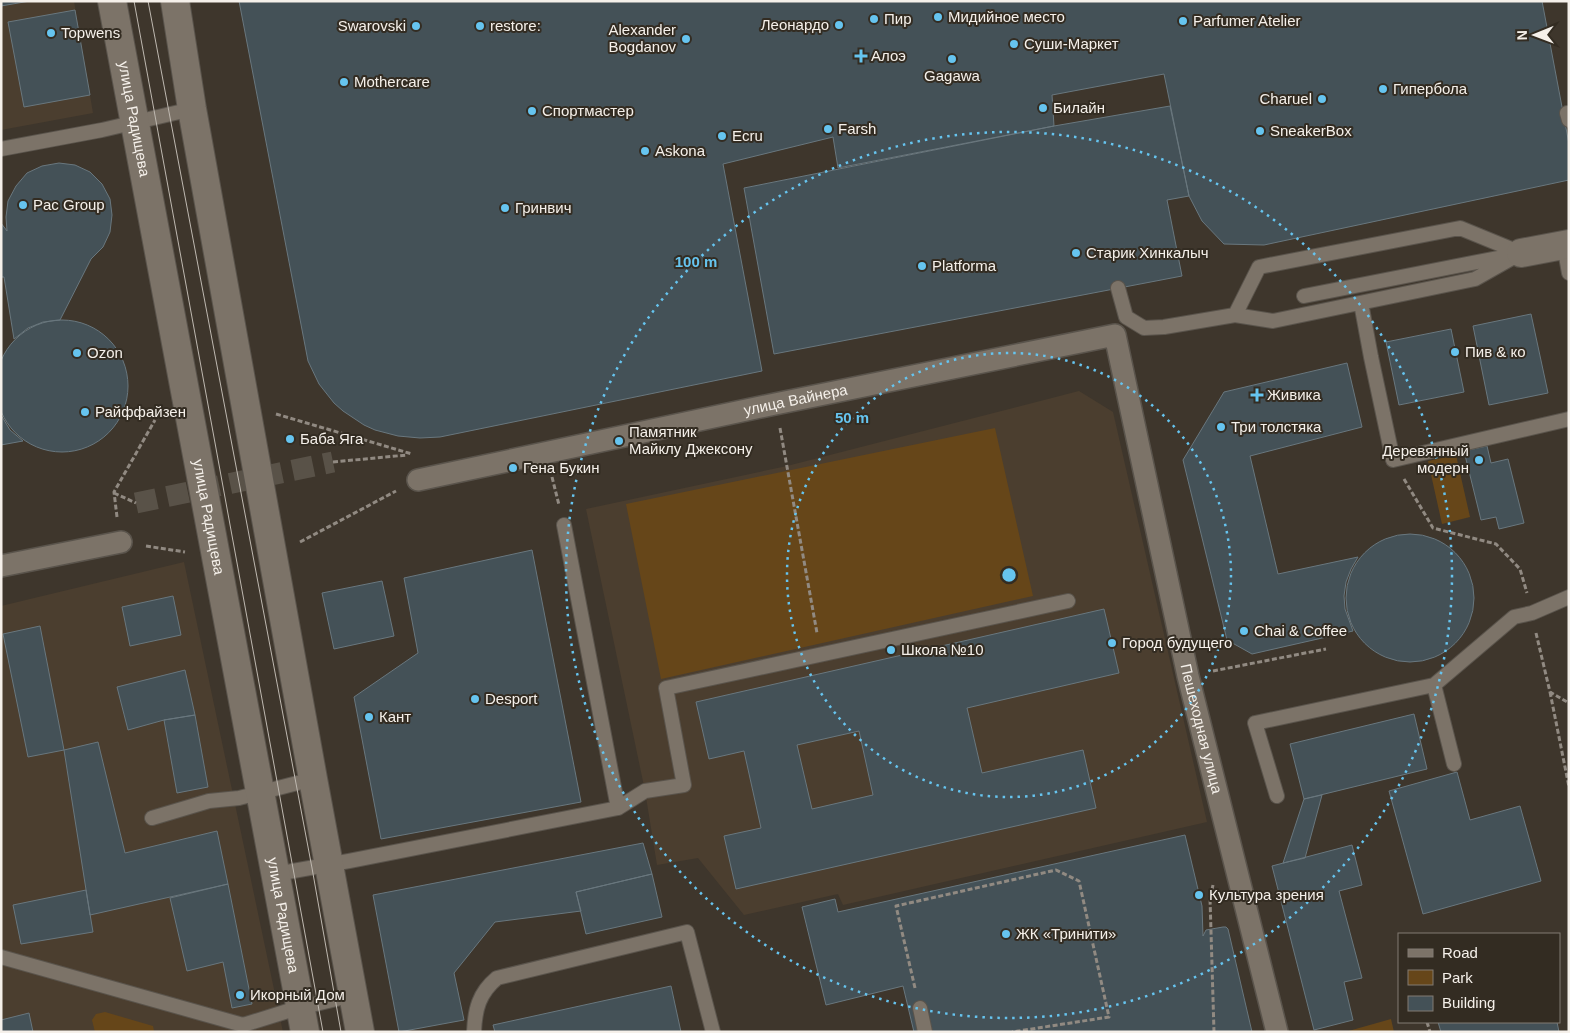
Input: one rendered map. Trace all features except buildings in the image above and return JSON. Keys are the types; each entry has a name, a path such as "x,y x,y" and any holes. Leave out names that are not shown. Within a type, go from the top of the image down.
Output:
{"street":[{"name":"улица Радищева","path":"112,1 303,1020"},
{"path":"179,2 192,109 360,1032"},
{"path":"1521,253 1566,245"},
{"name":"улица Вайнера","path":"418,480 775,404 1115,335"},
{"name":"Пешеходная улица","path":"1115,335 1188,676 1277,1032"},
{"path":"1,566 120,542"}],"lane":[{"path":"1,148 54,140 192,109"},
{"path":"1235,314 1259,267 1460,228 1521,253"},
{"path":"1566,245 1569,274"},
{"path":"1304,296 1521,253"},
{"path":"1118,288 1126,317 1144,328 1164,327 1235,314 1273,321 1475,279 1521,253"},
{"path":"1361,303 1393,460 1569,419"},
{"path":"564,525 618,808"},
{"path":"1277,796 1255,724 1434,685 1514,617 1532,613 1569,597"},
{"path":"276,874 618,808 645,791 684,785 666,688 1068,601"},
{"path":"1434,685 1454,764"},
{"path":"152,818 210,801 239,798 313,779"},
{"path":"474,1032 475,1014 480,998 487,986 497,978 687,932 713,1032"},
{"path":"1,958 238,1028 303,1020 353,995"},
{"path":"920,1008 925,1032"}],"path":[{"path":"775,404 821,654"},
{"path":"273,413 413,455 333,462"},
{"path":"155,420 114,492 120,542 185,552"},
{"path":"546,452 564,525"},
{"path":"1393,460 1433,528 1496,544 1520,569 1550,692 1569,787"},
{"path":"297,544 418,480"},
{"path":"114,492 136,503"},
{"path":"1188,676 1326,649"},
{"path":"1550,692 1569,703"},
{"path":"920,1008 896,906 1056,870 1079,881 1109,1017 1012,1032"},
{"path":"1214,880 1210,898 1214,1032"}],"shaded area":[{"path":"1,1 74,1 93,113 1,130"},
{"name":"Школа №10","path":"1079,391 1113,412 1207,822 843,905 838,894 744,915 698,858 657,865 645,791 586,509 787,466"},
{"path":"184,562 283,1032 1,1032 1,606"}],"green space":[{"path":"995,428 1033,596 661,679 626,504"},
{"path":"1456,455 1470,517 1442,524 1428,461"},
{"path":"105,1012 153,1026 154,1031 95,1032 92,1020 96,1014"},
{"path":"1391,1019 1394,1032 1345,1032"}],"tunnel":[{"path":"136,503 333,462"}],"tram line":[{"path":"134,1 323,1032"},
{"path":"148,1 312,868 341,1032"}],"place":[{"name":"Мидийное место","path":"938,17"},
{"name":"Пир","path":"874,19"},
{"name":"Parfumer Atelier","path":"1183,21"},
{"name":"Леонардо","path":"839,25"},
{"name":"Swarovski","path":"416,26"},
{"name":"restore:","path":"480,26"},
{"name":"Topwens","path":"51,33"},
{"name":"Alexander Bogdanov","path":"686,39"},
{"name":"Суши-Маркет","path":"1014,44"},
{"name":"Алоэ","path":"861,56"},
{"name":"Gagawa","path":"952,59"},
{"name":"Mothercare","path":"344,82"},
{"name":"Гипербола","path":"1383,89"},
{"name":"Charuel","path":"1322,99"},
{"name":"Билайн","path":"1043,108"},
{"name":"Спортмастер","path":"532,111"},
{"name":"Farsh","path":"828,129"},
{"name":"SneakerBox","path":"1260,131"},
{"name":"Ecru","path":"722,136"},
{"name":"Askona","path":"645,151"},
{"name":"Pac Group","path":"23,205"},
{"name":"Гринвич","path":"505,208"},
{"name":"Старик Хинкалыч","path":"1076,253"},
{"name":"Platforma","path":"922,266"},
{"name":"Пив & ко","path":"1455,352"},
{"name":"Ozon","path":"77,353"},
{"name":"Живика","path":"1257,395"},
{"name":"Райффайзен","path":"85,412"},
{"name":"Три толстяка","path":"1221,427"},
{"name":"Баба Яга","path":"290,439"},
{"name":"Памятник Майклу Джексону","path":"619,441"},
{"name":"Деревянный модерн","path":"1479,460"},
{"name":"Гена Букин","path":"513,468"},
{"name":"Chai & Coffee","path":"1244,631"},
{"name":"Город будущего","path":"1112,643"},
{"name":"Школа №10","path":"891,650"},
{"name":"Desport","path":"475,699"},
{"name":"Кант","path":"369,717"},
{"name":"Культура зрения","path":"1199,895"},
{"name":"ЖК «Тринити»","path":"1006,934"},
{"name":"Икорный Дом","path":"240,995"}]}
